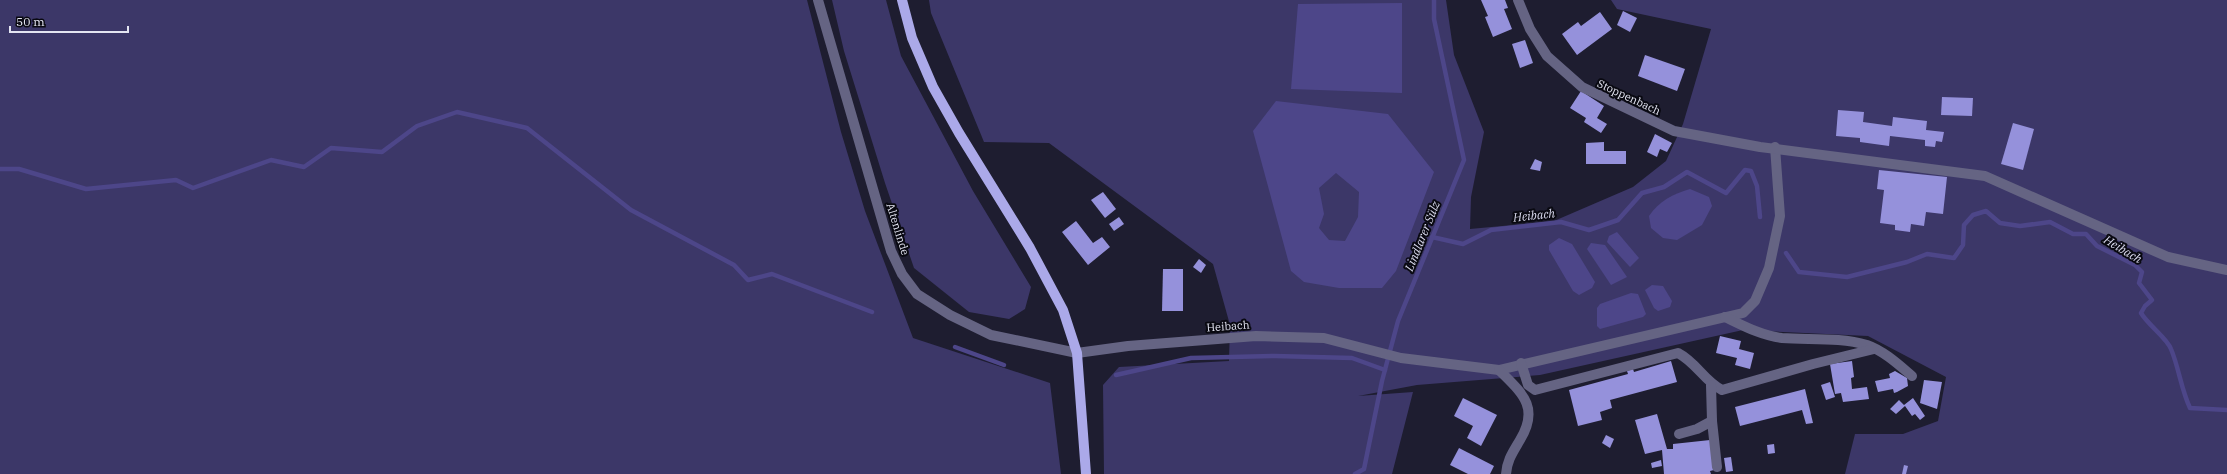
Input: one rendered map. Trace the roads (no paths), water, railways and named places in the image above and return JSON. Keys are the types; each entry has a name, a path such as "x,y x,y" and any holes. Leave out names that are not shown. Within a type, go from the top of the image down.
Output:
{"main road":[{"path":"902,0 912,38 934,87 958,133 1034,255 1063,310 1077,353 1086,474"}],"street":[{"name":"Altenlinde","path":"818,0 891,251 902,274 917,294 950,315 991,335 1077,353"},
{"name":"Stoppenbach","path":"1518,0 1530,29 1547,56 1582,88 1674,131 1760,147 1775,147"},
{"name":"Heibach","path":"1077,353 1128,346 1256,336 1324,338 1401,358 1499,370 1521,363 1743,313 1755,301 1769,268 1780,216 1775,147"},
{"path":"1775,147 1984,176 2168,257 2227,270"},
{"path":"1724,317 1752,329 1780,338 1826,339 1867,345 1888,357 1912,376"},
{"path":"1521,363 1528,385 1535,390 1678,353 1696,366 1711,385 1722,390 1813,364 1874,349"},
{"path":"1499,370 1523,393 1530,412 1522,436 1507,462 1506,474"},
{"path":"1711,385 1712,421 1717,468"},
{"path":"1679,434 1697,429 1712,421"}],"waterway":[{"name":"Lindlarer Sülz","path":"1355,474 1364,469 1382,381 1398,321 1464,160 1434,19 1434,0"},
{"path":"0,169 19,169 86,189 176,180 193,188 271,160 304,167 331,148 382,152 417,126 457,112 527,128 631,210 734,265 748,280 772,274 872,312"},
{"name":"Heibach","path":"1432,237 1463,244 1491,230 1561,222 1589,230 1618,220 1642,193 1664,187 1687,172 1726,193 1745,170 1751,171 1757,186 1760,217"},
{"name":"Heibach","path":"1786,253 1799,272 1847,277 1907,262 1927,254 1954,258 1963,245 1964,225 1973,215 1986,211 2000,223 2020,226 2050,222 2073,234 2086,234 2097,246 2135,265 2142,272 2139,283 2152,300 2145,306 2141,313 2169,345 2174,356 2184,393 2190,408 2227,410"},
{"path":"955,347 1004,365"},
{"path":"1116,375 1191,358 1275,356 1352,358 1385,370"}]}
